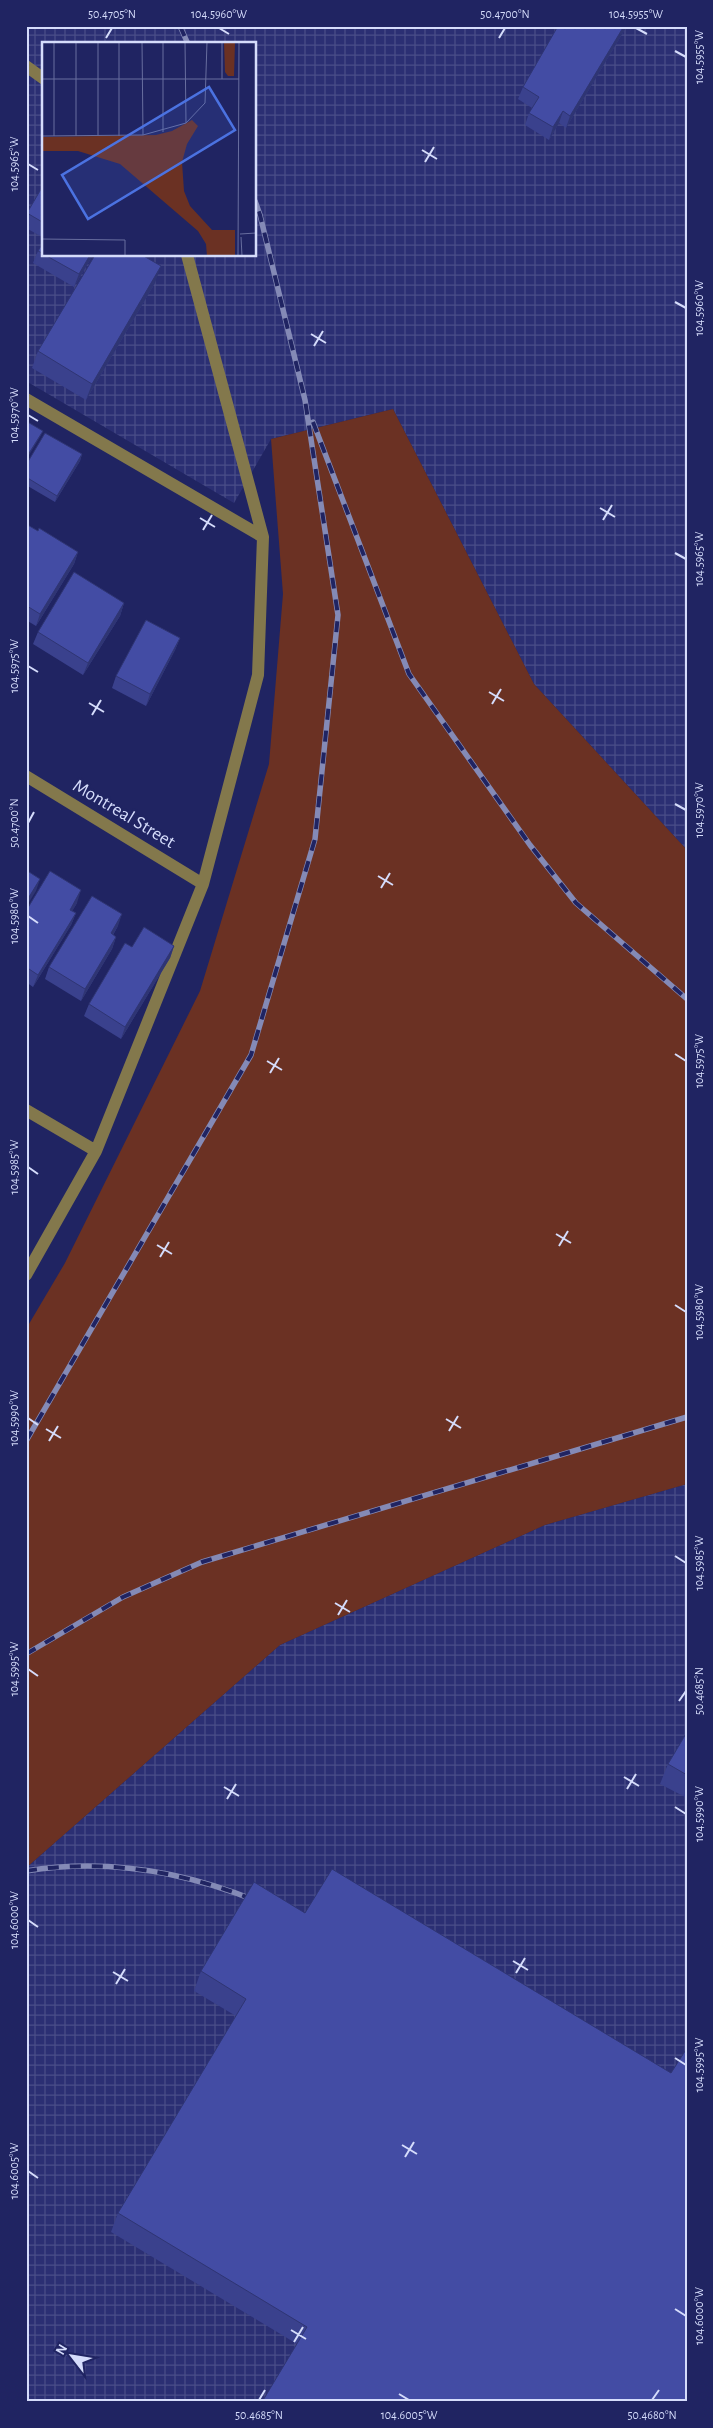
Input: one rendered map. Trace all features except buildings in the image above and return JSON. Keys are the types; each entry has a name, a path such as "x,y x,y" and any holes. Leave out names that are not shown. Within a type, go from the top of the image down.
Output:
{"street":[{"path":"26,66 42,78"},
{"path":"26,1275 96,1151 203,884 258,675 263,537 187,256"},
{"path":"26,399 263,537"},
{"name":"Montreal Street","path":"26,776 203,884"},
{"path":"26,1110 96,1151"}],"shaded area":[{"path":"26,26 687,26 687,850 534,684 393,409 271,439 234,503 26,381"},
{"path":"393,409 534,684 687,850 687,1484 545,1525 280,1645 26,1868 26,1329 65,1263 200,991 269,764 283,594 271,439"},
{"path":"687,1484 687,2402 26,2402 26,1868 280,1645 545,1525"}],"railway":[{"path":"180,26 187,42"},
{"path":"26,1441 251,1055 315,839 338,615 305,400 256,204"},
{"path":"313,422 409,674 530,845 576,903 687,999"},
{"path":"26,1654 123,1597 202,1562 687,1417"},
{"path":"26,1871 86,1866 145,1870 203,1883 259,1902"}]}
